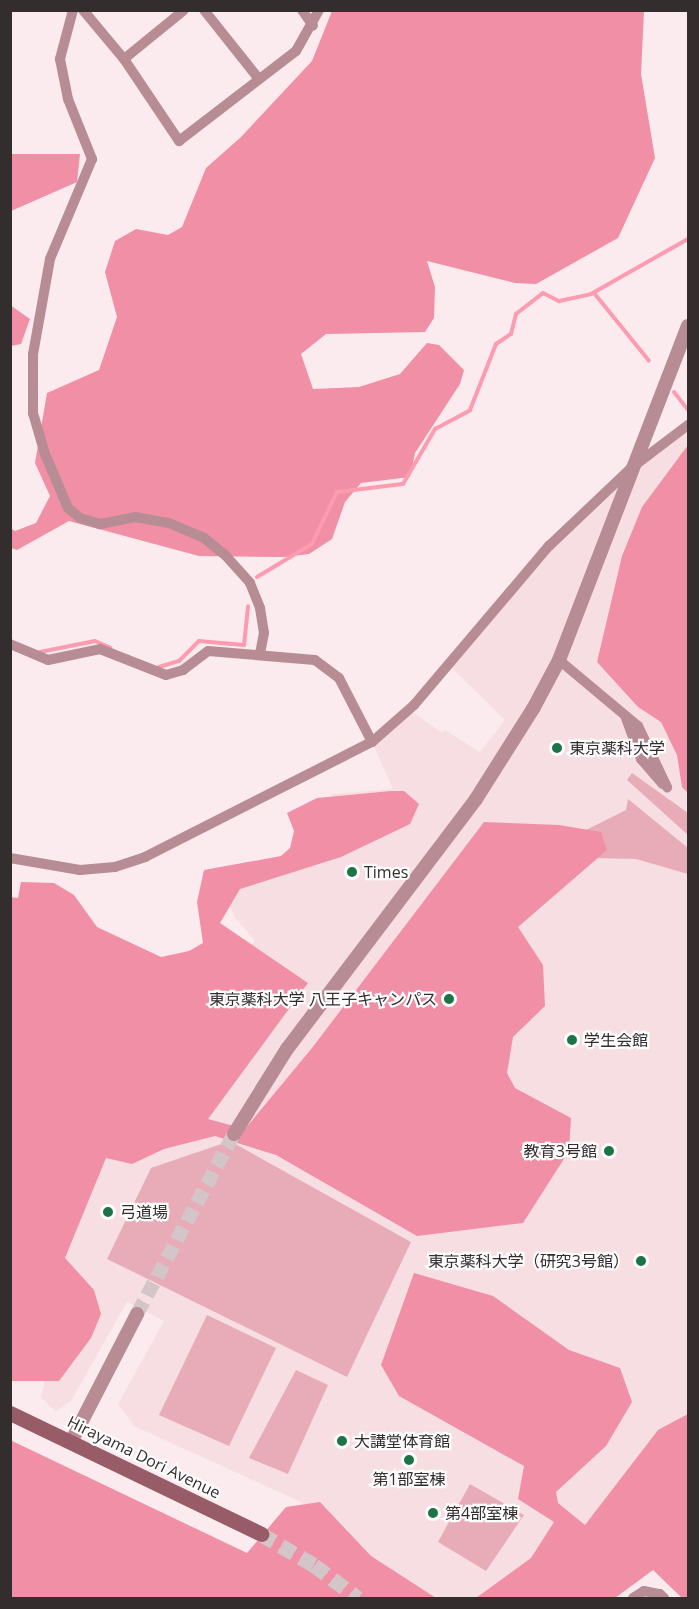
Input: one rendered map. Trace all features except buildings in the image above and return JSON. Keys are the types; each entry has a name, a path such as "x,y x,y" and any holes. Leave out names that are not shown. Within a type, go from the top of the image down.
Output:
{"main road":[{"name":"Hirayama Dori Avenue","path":"10,1413 261,1534"}],"street":[{"path":"73,10 60,59 68,99 92,159 50,258 30,392 39,434 68,507 80,518 100,524 135,517 169,523 204,538 226,556 250,583 260,608 264,633 260,653"},
{"path":"83,10 124,59 180,141 258,78 296,51 313,26 319,10"},
{"path":"124,59 184,10"},
{"path":"204,10 258,78"},
{"path":"302,10 313,26"},
{"path":"234,1134 287,1049 492,776 559,660 630,469 688,326"},
{"path":"10,858 80,870 115,867 145,857 372,742 414,705 549,546 630,469 688,425"},
{"path":"10,644 48,660 100,649 166,675 183,670 208,651 260,653 315,660 339,678 372,742"},
{"path":"559,660 625,715 646,737 667,787 645,765 625,715"},
{"path":"71,1442 137,1314"},
{"path":"633,1599 644,1591 660,1594 664,1599"}],"shaded area":[{"path":"332,11 644,11 641,74 655,158 618,238 536,284 515,283 427,261 435,287 434,318 425,332 326,334 301,354 313,389 359,387 400,374 427,343 439,345 464,370 460,384 415,453 410,477 361,483 345,502 332,539 309,554 283,557 199,556 69,521 17,550 11,548 10,528 15,531 36,523 50,496 35,463 47,393 99,370 117,317 105,272 115,241 136,229 168,235 182,227 206,168 241,137 312,61"},
{"path":"11,154 80,154 77,182 11,211"},
{"path":"10,305 30,319 21,344 11,346"},
{"name":"東京薬科大学 八王子キャンパス","path":"688,425 688,1446 507,1598 394,1598 335,1526 301,1502 134,1426 118,1404 164,1321 127,1302 71,1401 56,1411 41,1398 54,1334 10,1058 150,1073 255,941 234,916 217,871 347,845 331,794 393,789 372,742 410,710 442,733 445,730 480,752 505,720 449,665 549,546"},
{"path":"688,445 688,793 682,787 677,755 661,722 638,707 597,662 622,556 642,507"},
{"path":"632,773 688,813 688,835 627,780"},
{"path":"404,791 419,804 410,824 341,857 240,889 220,923 308,983 208,1119 245,1129 312,1048 484,822 559,825 601,832 607,850 518,927 543,965 545,1006 513,1037 507,1073 515,1088 571,1118 569,1151 523,1223 417,1236 276,1155 215,1136 164,1149 132,1164 106,1158 65,1258 94,1290 101,1314 91,1338 59,1381 11,1381 10,897 18,898 21,882 54,883 74,895 97,927 161,957 189,951 203,943 197,902 204,870 281,856 290,848 294,831 287,813 317,798"},
{"path":"628,799 688,848 688,874 636,859 595,858 580,833 626,810"},
{"path":"230,1141 411,1242 347,1377 107,1259 151,1168"},
{"path":"414,1273 493,1296 569,1350 620,1368 632,1402 606,1446 556,1492 558,1503 585,1525 658,1430 688,1414 688,1598 682,1598 653,1570 615,1598 476,1598 531,1558 554,1522 518,1499 524,1466 399,1396 381,1365"},
{"path":"207,1315 276,1348 229,1446 159,1415"},
{"path":"296,1370 328,1385 288,1474 249,1458"},
{"path":"10,1440 247,1553 286,1507 320,1502 371,1556 436,1598 11,1598"},
{"path":"470,1484 524,1515 486,1571 438,1542"}],"waterway":[{"path":"257,577 312,544 337,492 403,484 435,429 470,410 496,344 511,334 516,314 543,293 559,301 591,294 688,239"},
{"path":"594,293 649,361"},
{"path":"674,392 688,410"},
{"path":"159,667 179,661 199,641 244,645 248,606"},
{"path":"40,652 95,641 111,648"}],"tunnel":[{"path":"137,1314 234,1134"},
{"path":"261,1534 314,1565 358,1598"}],"place":[{"name":"東京薬科大学","path":"557,748"},
{"name":"Times","path":"352,872"},
{"name":"東京薬科大学 八王子キャンパス","path":"449,999"},
{"name":"学生会館","path":"572,1040"},
{"name":"教育3号館","path":"609,1151"},
{"name":"弓道場","path":"108,1212"},
{"name":"東京薬科大学（研究3号館）","path":"641,1261"},
{"name":"大講堂体育館","path":"342,1441"},
{"name":"第1部室棟","path":"409,1460"},
{"name":"第4部室棟","path":"433,1513"}]}
